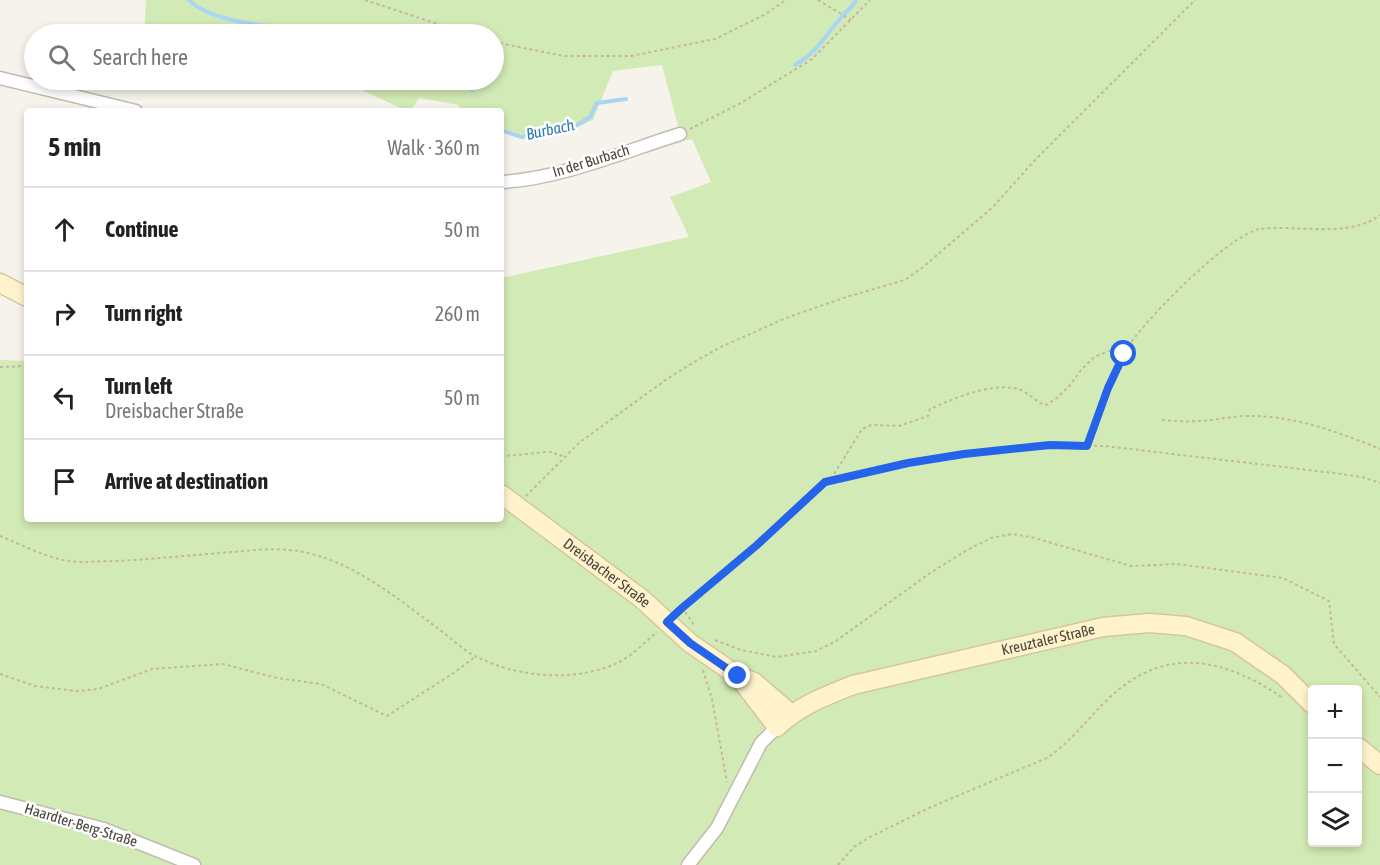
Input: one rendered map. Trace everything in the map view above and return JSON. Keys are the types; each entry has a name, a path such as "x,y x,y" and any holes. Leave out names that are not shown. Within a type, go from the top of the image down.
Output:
{"street":[{"path":"0,78 24,84"},
{"path":"49,90 124,108"},
{"name":"In der Burbach","path":"504,182 531,179 566,171 680,134"},
{"path":"0,283 24,295"},
{"name":"Dreisbacher Straße","path":"504,496 642,599 690,643 738,676 754,682 791,714"},
{"name":"Kreuztaler Straße","path":"777,727 791,714 819,698 853,686 1103,627 1149,623 1186,626 1234,642 1283,675 1308,700"},
{"name":"Dreisbacher Straße","path":"738,676 777,727"},
{"path":"688,865 717,828 761,743 777,727"},
{"path":"1362,750 1380,765"},
{"name":"Haardter-Berg-Straße","path":"0,802 104,829 194,865"}],"path":[{"path":"365,0 438,24"},
{"path":"504,44 564,56 631,56 715,39 749,23 786,0"},
{"path":"818,0 822,5 850,20"},
{"path":"680,134 741,103 812,59 870,0"},
{"path":"516,506 580,442 667,379 721,347 786,318 905,280 922,268 993,207 1034,161 1195,0"},
{"path":"1087,446 1108,388 1131,342 1198,270 1243,236 1258,229 1338,229 1373,221 1380,215"},
{"path":"831,479 862,429 871,425 899,426 928,416 930,409 955,398 996,387 1020,389 1046,405 1071,384 1080,370 1094,357 1131,342"},
{"path":"0,367 24,366"},
{"path":"1162,420 1197,421 1267,416 1311,425 1351,437 1380,449"},
{"path":"0,536 66,561 83,562 151,559 261,549 305,552 337,563 387,591 475,657 517,671 546,675 574,675 615,664 632,654 831,479 964,454 1050,445 1105,446 1334,473 1362,477 1380,483"},
{"path":"504,454 520,456 544,451 565,456"},
{"path":"713,640 741,650 777,657 816,651 836,642 930,573 967,550 991,538 1012,534 1031,537 1131,566 1177,564 1284,578 1329,601 1334,644 1380,697"},
{"path":"682,608 699,633"},
{"path":"0,674 36,686 75,691 98,689 152,669 224,664 277,678 321,684 387,716 475,657"},
{"path":"838,865 854,848 870,837 931,807 1047,758 1076,735 1108,699 1130,680 1150,669 1170,663 1216,666 1260,682 1286,700"},
{"path":"700,665 712,699 725,775 734,796"}],"green space":[{"path":"146,0 1380,0 1380,865 0,865 0,360 24,361 24,522 504,522 504,277 689,237 670,197 711,182 692,139 682,141 662,65 613,71 593,120 574,129 528,136 504,129 504,108 460,108 459,105 419,98 412,108 400,108 362,90 504,90 504,24 145,24"}],"waterway":[{"name":"Burbach","path":"189,0 205,11 252,24"},
{"name":"Burbach","path":"795,65 816,48 856,0"},
{"name":"Burbach","path":"504,131 522,137 553,129 574,127 590,117 597,103 626,99"}],"route":[{"path":"738,676 690,643 667,622 757,545 825,482 842,476 964,454 1050,445 1087,446 1108,388 1124,354"}]}
